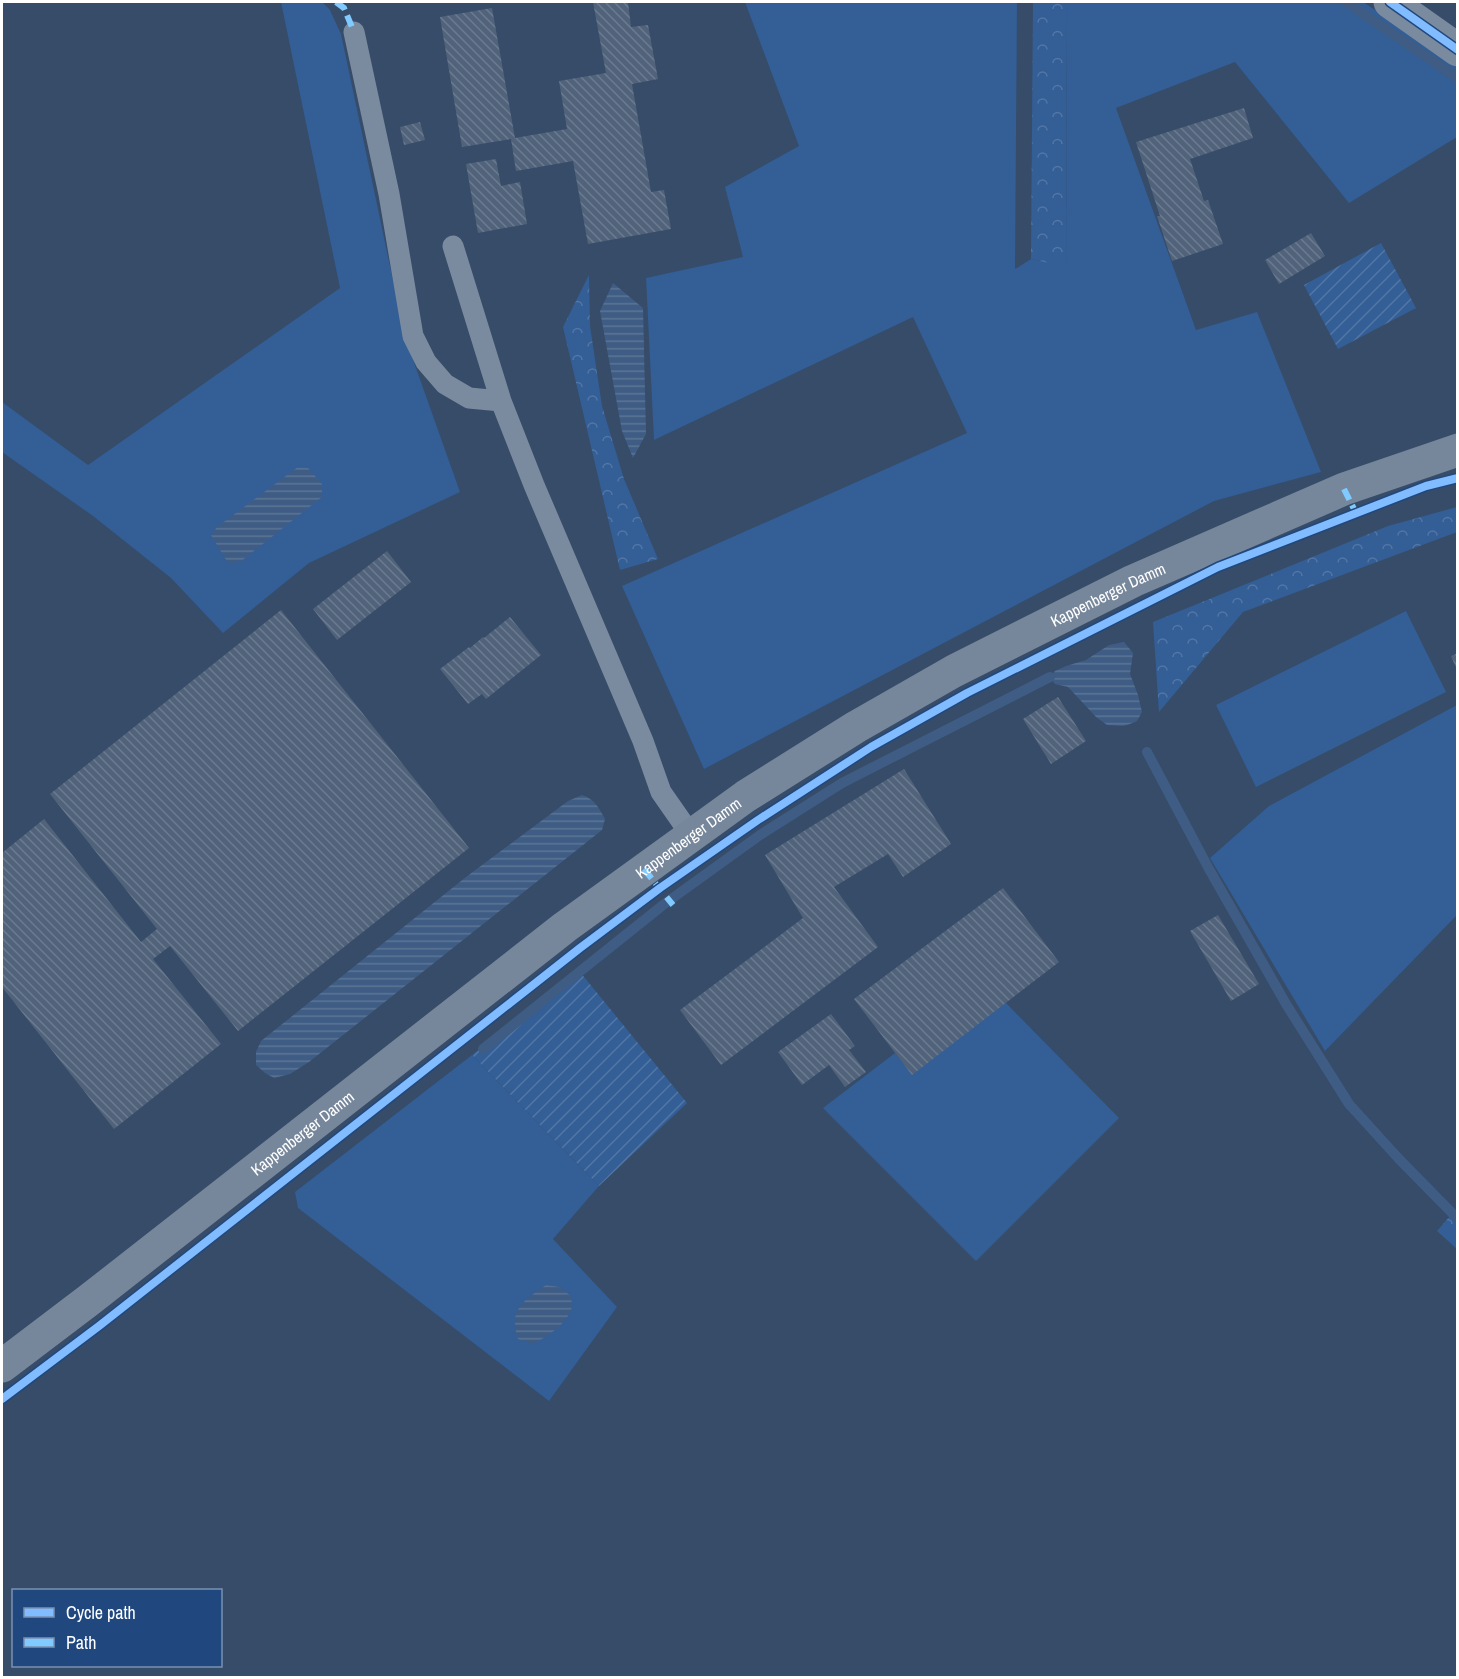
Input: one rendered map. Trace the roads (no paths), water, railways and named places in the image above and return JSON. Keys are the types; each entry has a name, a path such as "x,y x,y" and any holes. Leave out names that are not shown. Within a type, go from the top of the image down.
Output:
{"main road":[{"name":"Kappenberger Damm","path":"2,1366 565,927 746,796 856,727 954,671 1133,581 1344,489 1458,450"}],"street":[{"path":"1390,2 1458,50"}],"lane":[{"path":"354,32 389,194 413,336 426,362 445,384 470,398 501,401"},
{"path":"453,246 501,401 537,494 643,741 661,792 692,835"}],"waterway":[{"path":"1346,2 1458,78"},
{"path":"483,1049 663,905 760,835 842,783 1050,677"},
{"path":"1147,752 1209,869 1286,1004 1349,1104 1458,1219"}]}
